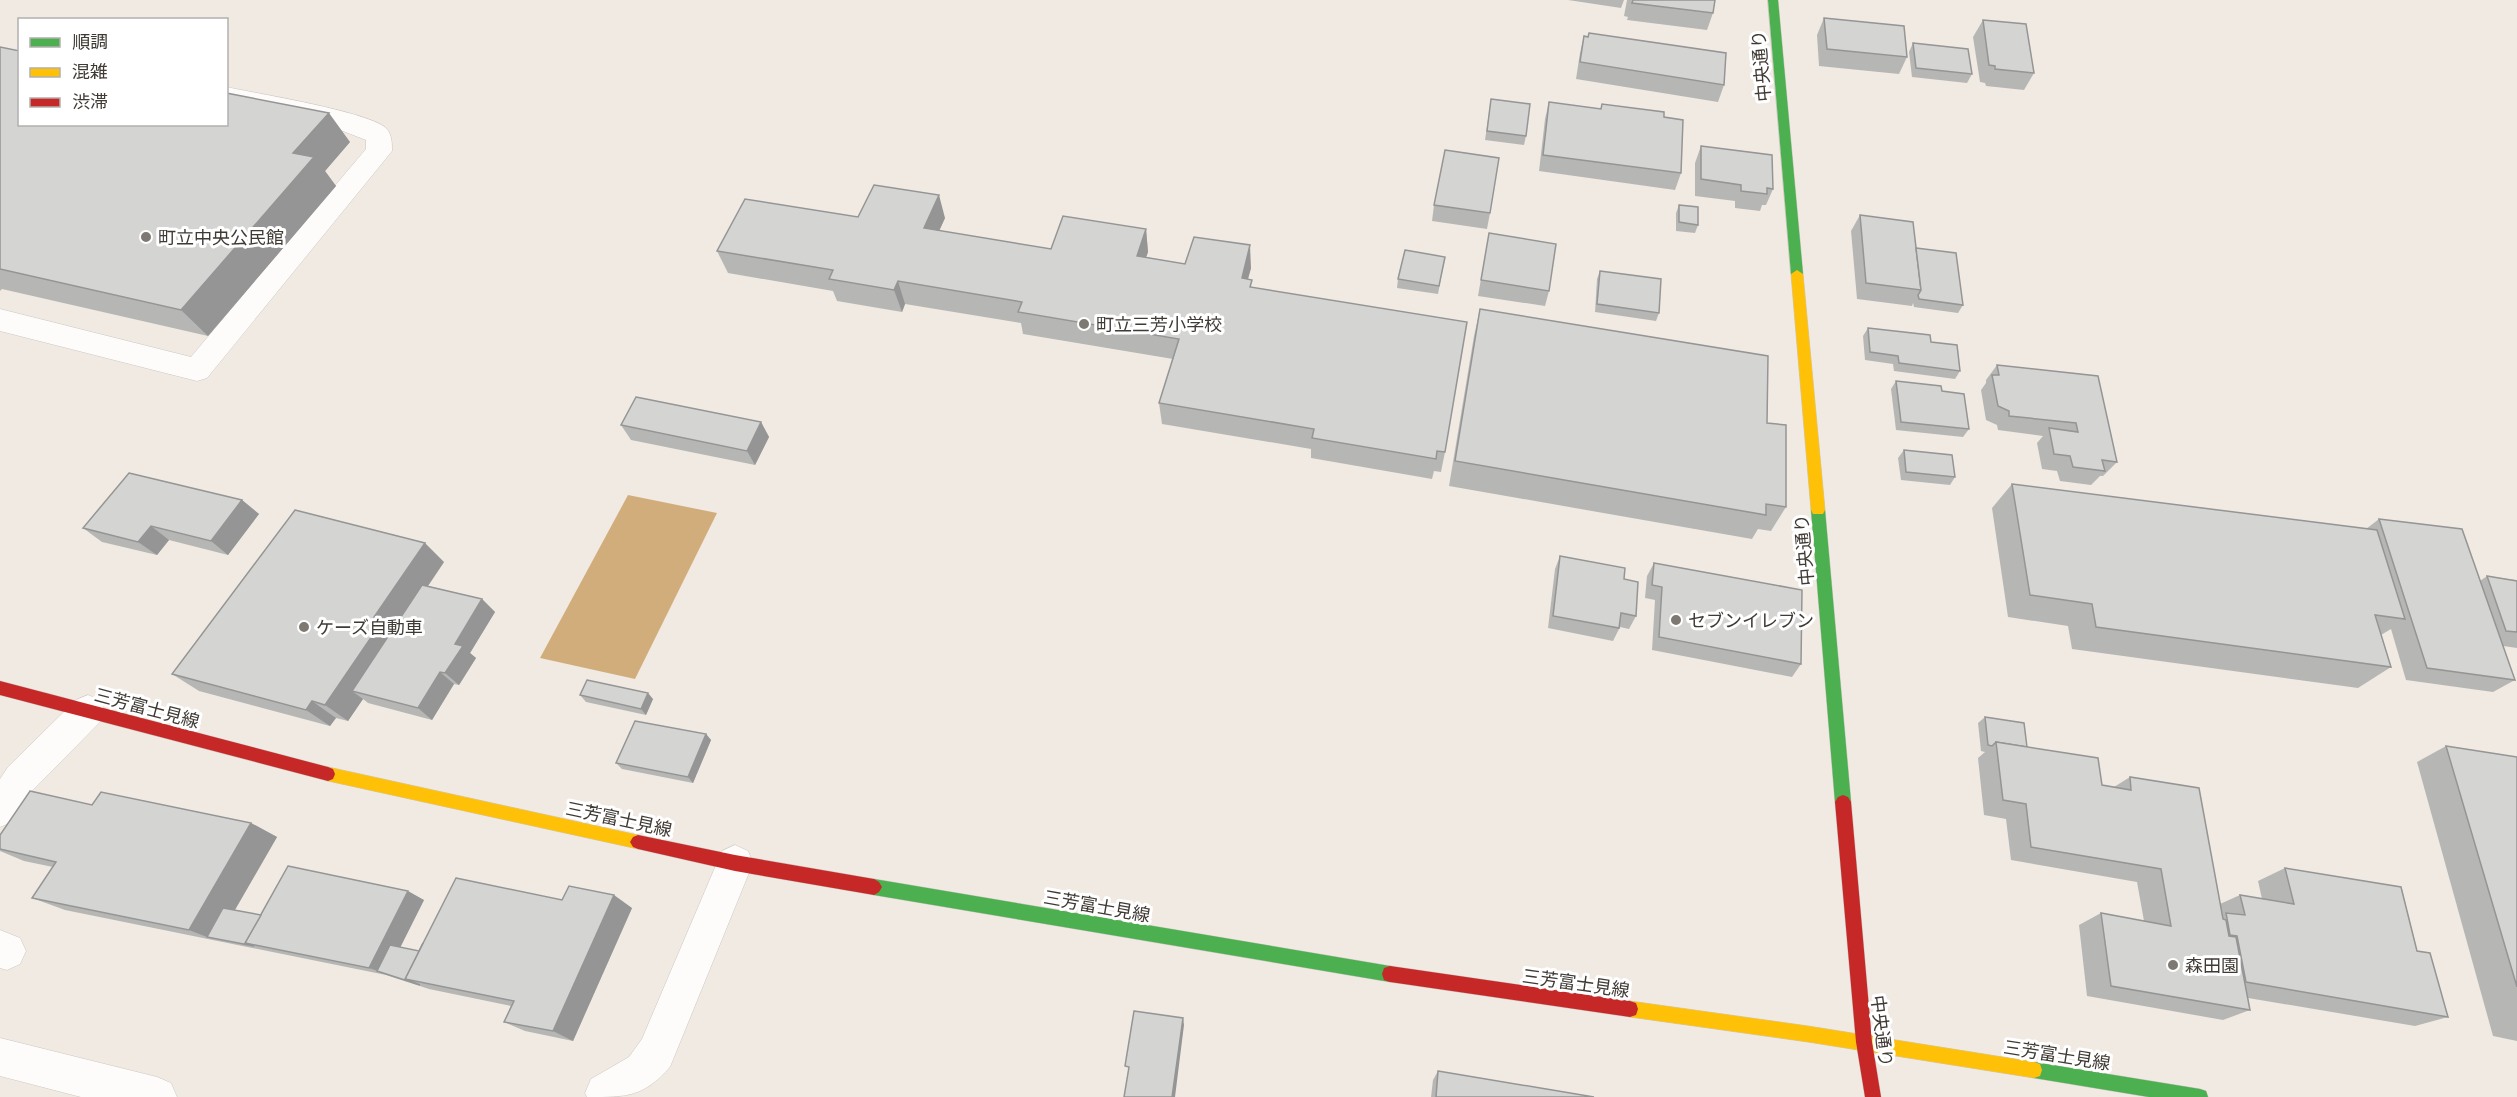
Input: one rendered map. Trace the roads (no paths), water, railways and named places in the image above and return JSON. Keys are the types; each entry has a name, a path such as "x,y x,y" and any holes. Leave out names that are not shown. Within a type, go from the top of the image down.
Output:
{"main road":[{"name":"中央通り","path":"1773,0 1864,1042 1873,1097"},
{"name":"三芳富士見線","path":"0,688 343,778 735,863 1424,980 1864,1042 2200,1097"}],"lane":[{"path":"0,320 197,370 378,152 380,140 376,132 355,124 228,96"},
{"path":"0,810 20,779 88,711"},
{"path":"605,1093 643,1071 656,1053 735,863"},
{"path":"0,1057 157,1097"}],"place":[{"name":"町立中央公民館","path":"146,237"},
{"name":"町立三芳小学校","path":"1084,324"},
{"name":"セブンイレブン","path":"1676,620"},
{"name":"ケーズ自動車","path":"304,627"},
{"name":"森田園","path":"2173,965"}]}
